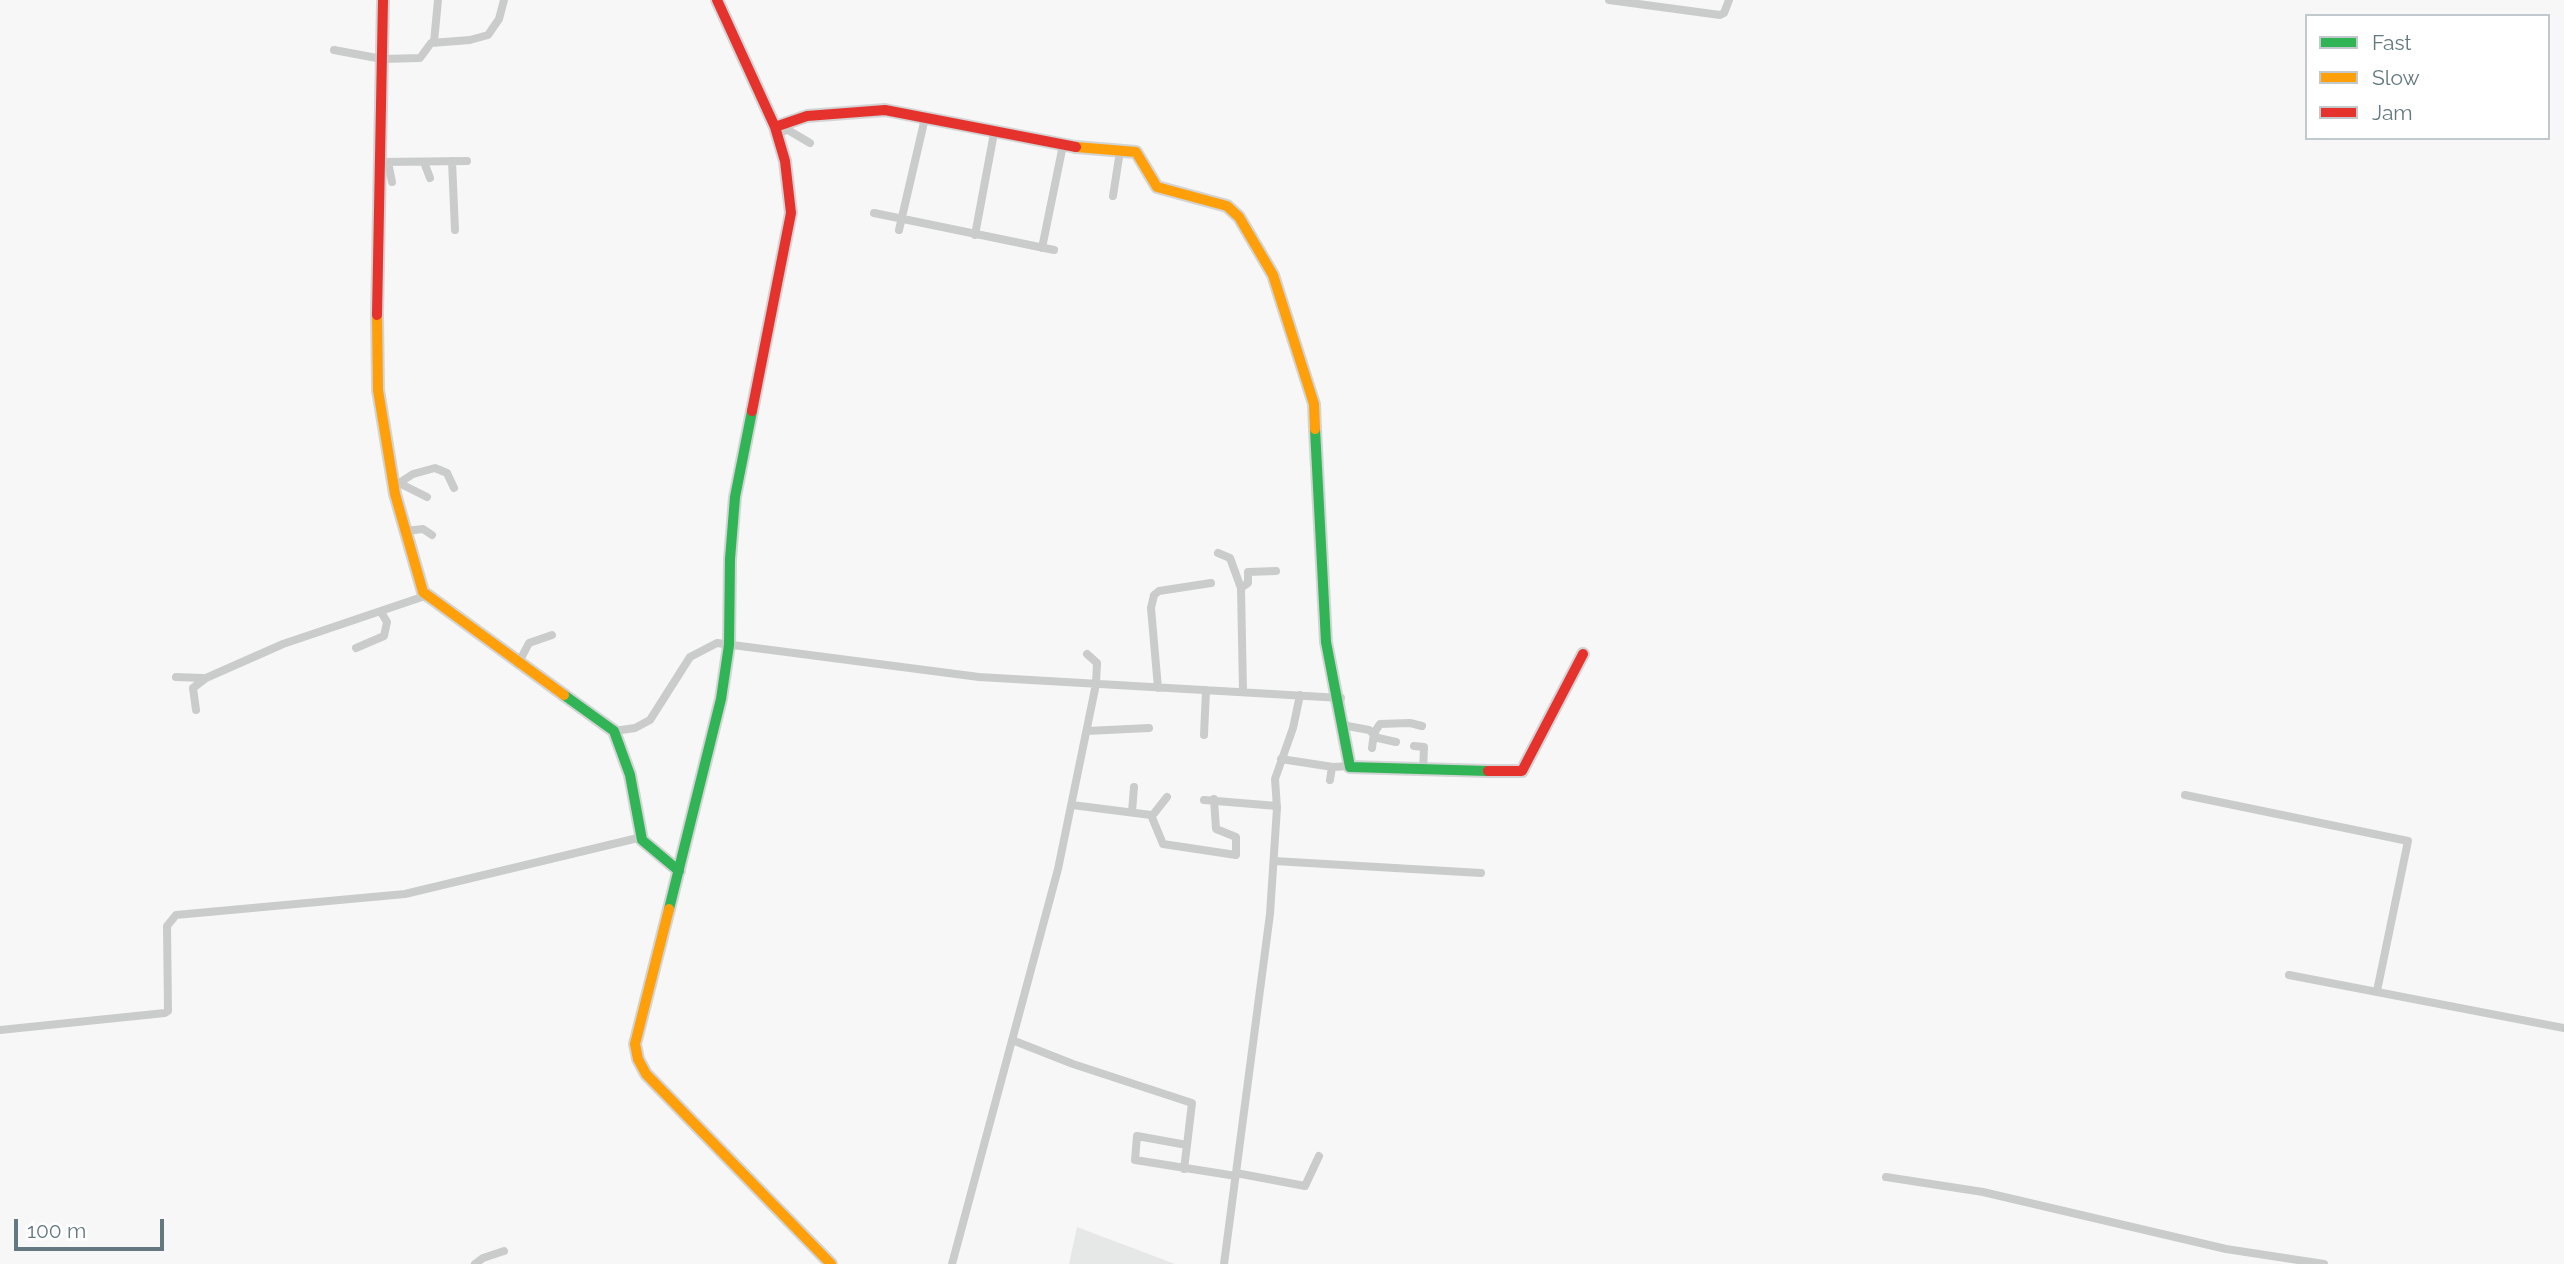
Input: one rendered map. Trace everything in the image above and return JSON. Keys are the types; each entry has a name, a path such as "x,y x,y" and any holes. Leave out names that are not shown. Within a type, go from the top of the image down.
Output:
{"street":[{"path":"383,0 385,162 392,182"},
{"path":"334,50 382,59 421,58 434,42 438,0"},
{"path":"434,42 470,40 488,34 499,19 504,0"},
{"path":"718,0 776,130 785,161 791,214 735,497 730,559 729,645 716,722 635,1044 638,1059 646,1074 831,1264"},
{"path":"1609,0 1720,15 1724,13 1729,0"},
{"path":"776,130 807,116 885,110 1063,145 1136,152 1161,189 1231,208 1252,237 1273,275 1314,404 1325,624 1350,766"},
{"path":"899,230 925,118"},
{"path":"776,130 788,130 810,143"},
{"path":"975,235 994,133"},
{"path":"1042,248 1063,145"},
{"path":"1113,196 1120,151"},
{"path":"452,161 455,230"},
{"path":"385,162 467,161"},
{"path":"385,162 380,169 378,390 406,531 423,592 614,732 630,775 642,838 678,871"},
{"path":"424,162 430,178"},
{"path":"874,214 1054,250"},
{"path":"396,485 413,474 435,468 447,473 454,488"},
{"path":"396,485 427,497"},
{"path":"406,531 423,529 432,535"},
{"path":"1218,553 1230,558 1241,588 1243,691"},
{"path":"1241,588 1248,583 1248,572 1276,571"},
{"path":"1158,688 1152,608 1154,595 1159,591 1211,583"},
{"path":"196,710 193,688 206,678 283,644 428,596"},
{"path":"356,648 384,636 387,622 381,612"},
{"path":"518,664 529,643 552,635"},
{"path":"614,732 635,728 650,720 690,657 717,643 979,677 1339,698"},
{"path":"952,1264 1058,869 1096,684 1097,663 1087,654"},
{"path":"1281,759 1332,767 1350,766 1356,769 1522,771 1583,654"},
{"path":"176,677 181,680 206,678"},
{"path":"1204,736 1206,690"},
{"path":"1224,1264 1270,914 1277,806 1275,779 1293,728 1300,695"},
{"path":"1371,748 1374,733 1384,723 1422,726"},
{"path":"1342,725 1369,730 1383,740 1396,742"},
{"path":"1087,731 1149,728"},
{"path":"1414,746 1424,747 1423,771"},
{"path":"1330,780 1332,767"},
{"path":"1132,812 1134,787"},
{"path":"2185,795 2408,841 2377,991"},
{"path":"1152,816 1167,797"},
{"path":"1152,816 1163,844 1236,855 1236,837 1216,829 1214,799"},
{"path":"1204,800 1277,806"},
{"path":"1072,805 1152,816"},
{"path":"0,1030 165,1013 168,1011 167,926 176,915 405,894 642,838"},
{"path":"1273,861 1480,873"},
{"path":"2290,975 2564,1028"},
{"path":"1012,1040 1073,1064 1192,1103 1184,1169"},
{"path":"1186,1144 1137,1136 1134,1156 1140,1163 1236,1174 1305,1186 1319,1156"},
{"path":"1886,1177 1983,1192 2225,1249 2324,1264"},
{"path":"475,1264 505,1251"}],"shaded area":[{"path":"1077,1227 1175,1264 1069,1264"}],"traffic: fast":[{"path":"669,909 721,699 729,645 730,559 735,497 752,411"},
{"path":"1315,429 1326,642 1350,767 1488,771"},
{"path":"564,695 614,731 630,775 642,840 679,871"}],"traffic: slow":[{"path":"1076,147 1136,152 1157,187 1227,206 1239,217 1273,275 1314,404 1315,429"},
{"path":"377,315 378,390 395,494 423,592 564,695"},
{"path":"669,909 635,1044 638,1059 646,1074 831,1264"}],"traffic: jam":[{"path":"377,315 383,0"},
{"path":"717,0 775,127 785,161 791,213 752,411"},
{"path":"775,127 807,116 885,110 1076,147"},
{"path":"1488,771 1522,771 1583,654"}]}
